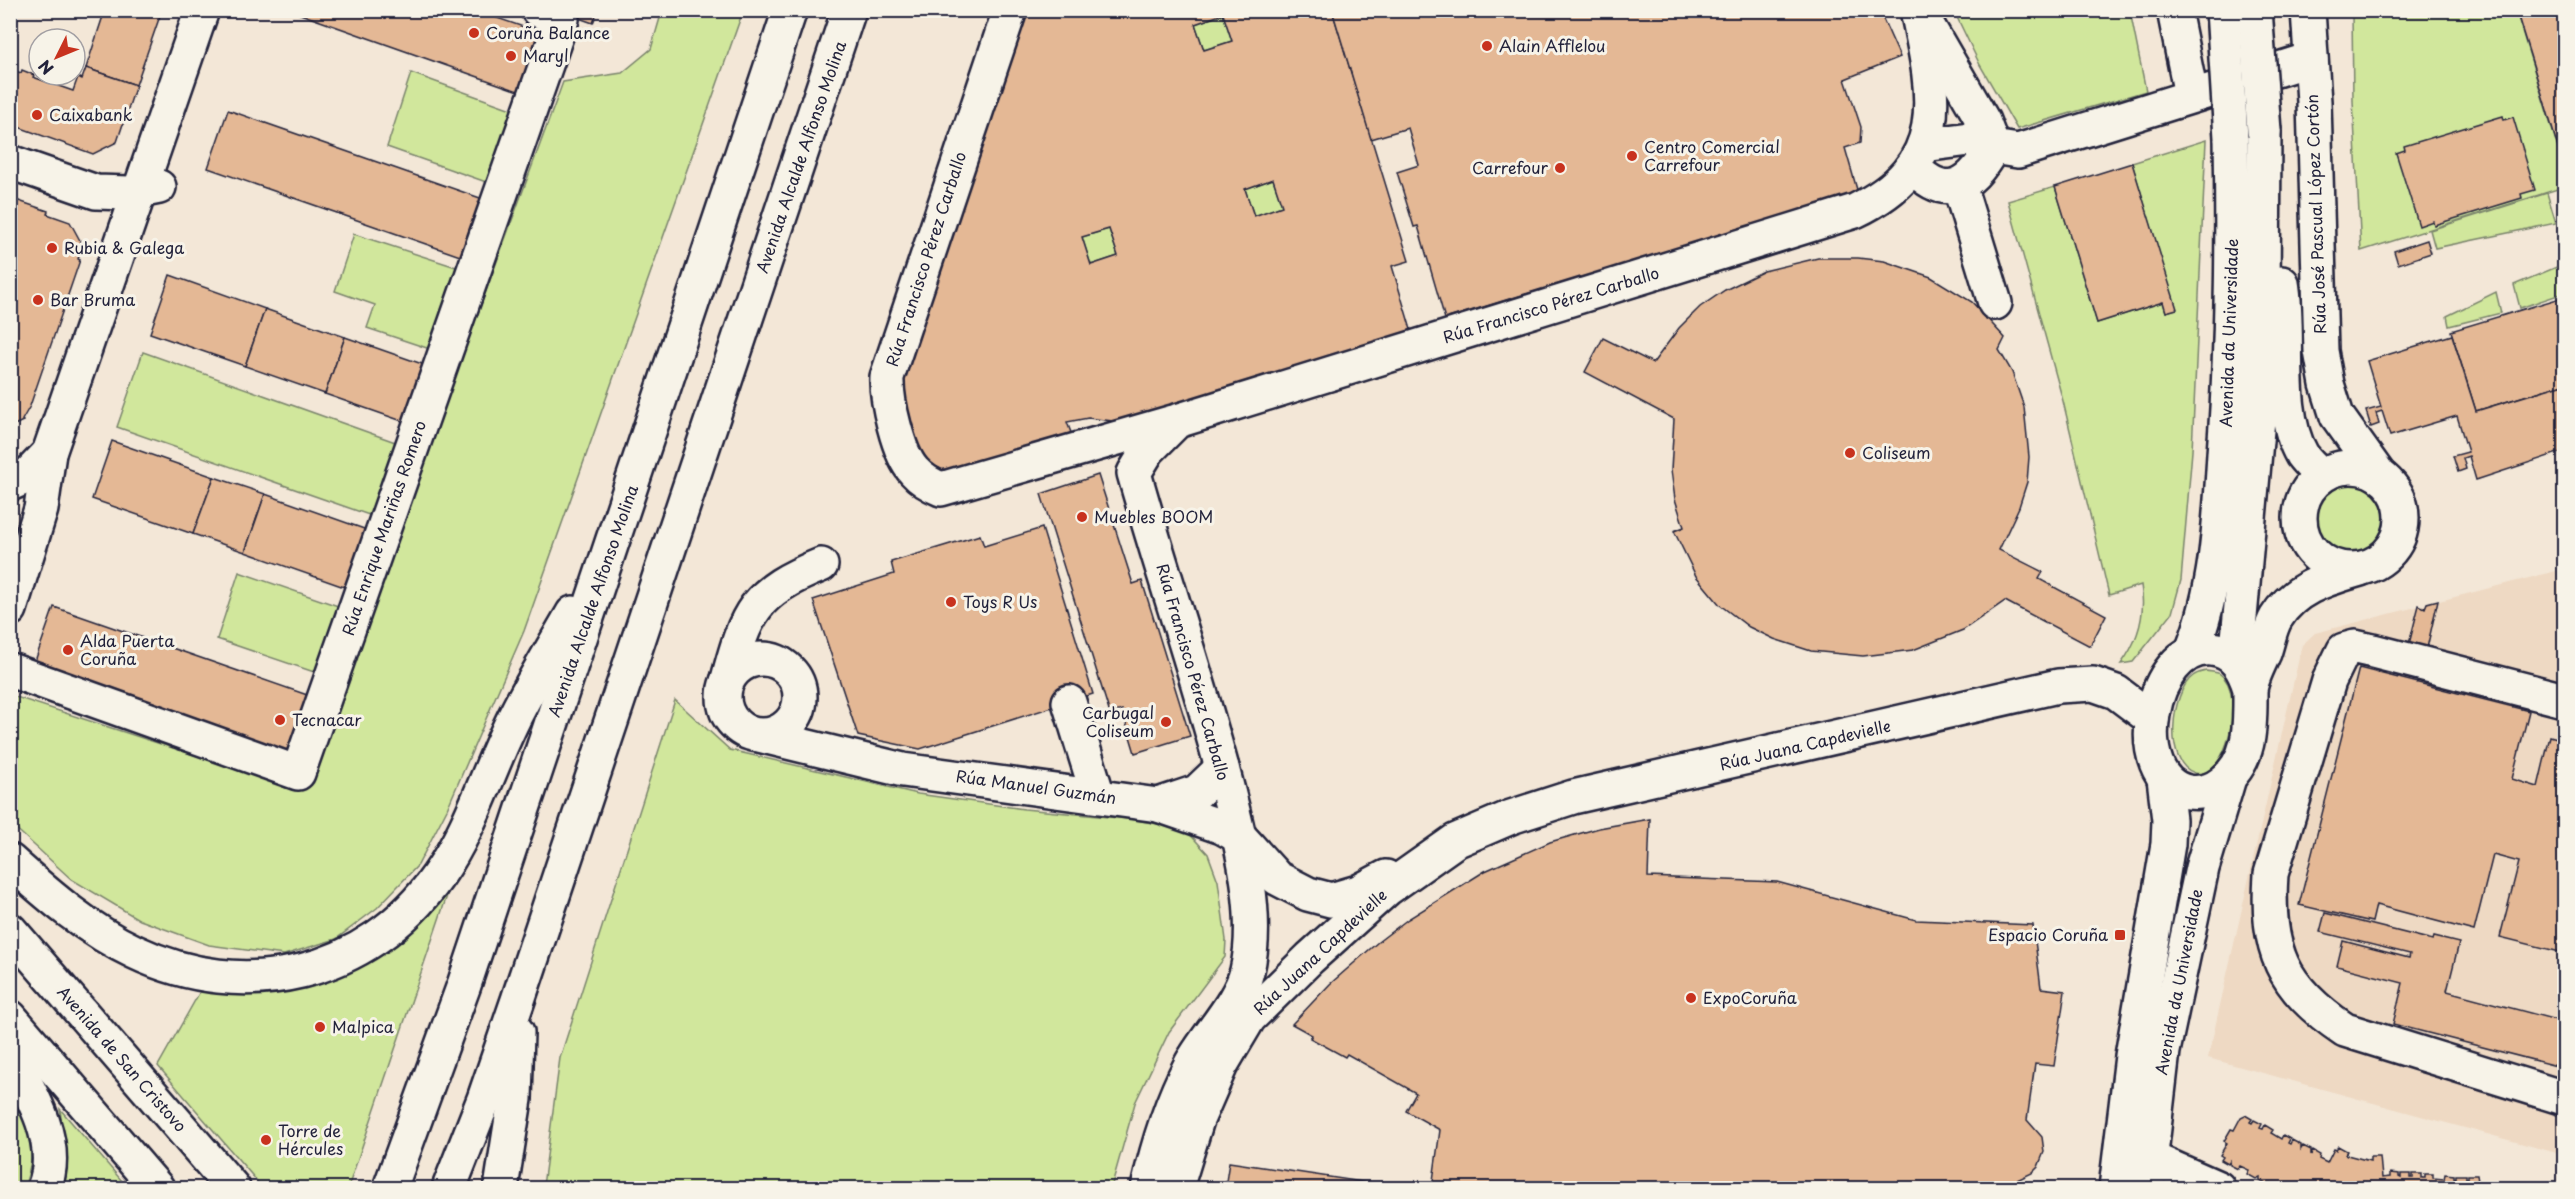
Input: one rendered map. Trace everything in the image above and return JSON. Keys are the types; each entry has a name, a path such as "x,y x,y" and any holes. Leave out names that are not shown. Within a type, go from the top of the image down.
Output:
{"main road":[{"path":"41,509 68,460 151,189 202,10"},
{"path":"10,609 41,509 49,453 121,245 151,189 222,10"},
{"name":"Avenida Alcalde Alfonso Molina","path":"390,1188 464,986 790,10"},
{"name":"Avenida Alcalde Alfonso Molina","path":"449,1188 484,1099 518,1000 849,10"},
{"name":"Rúa Francisco Pérez Carballo","path":"1010,10 887,377 886,389 903,451 912,470 927,483 941,489 1085,449 1855,212 1894,189 1919,156 1931,120 1932,88 1918,10"},
{"name":"Rúa Francisco Pérez Carballo","path":"1918,10 1983,121 1993,147"},
{"path":"2174,10 2191,95"},
{"name":"Avenida da Universidade","path":"2192,651 2207,607 2211,586 2222,490 2233,258 2231,138 2223,10"},
{"name":"Avenida da Universidade","path":"2243,675 2259,408 2264,186 2264,131 2255,10"},
{"name":"Rúa José Pascual López Cortón","path":"2243,675 2289,600 2315,583 2376,563 2389,552 2398,537 2402,520 2400,503 2392,488 2380,476 2337,416 2327,384 2321,351 2308,10"},
{"name":"Rúa Enrique Mariñas Romero","path":"10,670 298,773 557,15"},
{"path":"1993,147 1985,161 1959,184 1946,188 1936,186 1925,179 1919,156 1970,139 1993,147 2018,151 2311,59"},
{"path":"10,162 96,192 129,193 151,189"},
{"path":"1959,184 1995,303"},
{"name":"Avenida da Universidade","path":"2264,186 2284,293 2288,393 2293,432 2302,454 2328,472"},
{"path":"96,192 116,224 121,245"},
{"name":"Rúa José Pascual López Cortón","path":"2328,472 2337,416"},
{"name":"Rúa Francisco Pérez Carballo","path":"1177,421 1148,450 1134,473 1222,750 1240,837"},
{"path":"1085,449 1134,473"},
{"path":"10,484 26,477 49,453"},
{"path":"2360,569 2342,569 2326,563 2313,552 2303,538 2299,521 2301,504 2308,488 2328,472 2350,466 2366,469 2380,476"},
{"path":"10,498 41,509"},
{"path":"10,861 70,913 136,952 172,967 208,976 247,979 286,975 326,964 349,954 394,925 417,902 454,851 517,712 611,546"},
{"name":"Rúa Manuel Guzmán","path":"821,565 797,574 762,597 752,610 740,635 724,701 727,712 741,729 752,735 903,770 1158,805 1197,792 1222,750"},
{"path":"767,660 761,623 764,610 775,587"},
{"path":"2565,700 2355,646 2344,650 2329,681 2271,874 2269,906 2273,944 2290,980 2315,1010 2345,1030 2565,1098"},
{"path":"2203,648 2227,653 2243,675 2250,734 2246,751 2229,778 2213,790 2196,793 2180,790 2164,778 2154,757 2152,719 2162,683 2172,668 2192,651 2203,648"},
{"path":"728,679 745,663 767,660 779,663 796,679 800,702 813,729 838,755"},
{"name":"Rúa Juana Capdevielle","path":"1158,805 1222,827 1240,837 1277,878 1308,894 1331,900 1358,892 1455,841 1511,817 1573,797 2058,686 2093,684 2116,692 2152,719"},
{"path":"763,736 774,734 792,722 800,702"},
{"path":"1069,702 1098,796"},
{"name":"Avenida da Universidade","path":"2116,1188 2132,1056 2168,844 2169,820 2164,778"},
{"name":"Avenida da Universidade","path":"2149,1173 2165,1040 2202,868 2229,778"},
{"name":"Rúa Juana Capdevielle","path":"1148,1188 1171,1109 1190,1066 1208,1035 1235,998 1247,972 1251,916 1240,837"},
{"name":"Rúa Juana Capdevielle","path":"1176,1188 1197,1120 1221,1065 1249,1018 1310,958 1388,889 1455,841"},
{"name":"Avenida de San Cristovo","path":"10,930 232,1188"},
{"path":"368,1188 464,986"},
{"path":"501,1188 515,1099 518,1000"},
{"path":"10,1017 158,1188"},
{"path":"10,1056 32,1094 47,1135 49,1175 44,1188"},
{"path":"2149,1173 2218,1188"}],"shaded area":[{"path":"2564,569 2564,1155 2208,1058 2302,645 2315,633"}],"green space":[{"path":"662,11 743,11 524,631 447,809 418,865 377,908 336,939 284,955 209,945 140,920 71,879 11,824 10,695 302,790 563,82 622,73 651,49"},
{"path":"1954,11 2130,11 2146,91 2017,129 1980,65"},
{"path":"2352,11 2516,11 2564,168 2564,187 2361,251 2353,101"},
{"path":"1223,14 1232,41 1204,50 1195,24"},
{"path":"411,73 514,110 489,183 387,147"},
{"path":"2206,140 2192,451 2181,580 2172,613 2133,662 2121,664 2132,646 2139,627 2142,606 2141,585 2109,595 2063,401 2008,201 2055,187 2097,323 2163,302 2166,312 2176,309 2132,163"},
{"path":"1273,179 1282,206 1254,216 1245,189"},
{"path":"2547,193 2556,223 2435,248 2430,230"},
{"path":"1109,229 1118,256 1091,265 1082,237"},
{"path":"354,234 459,268 430,349 367,328 375,305 335,291"},
{"path":"2564,264 2564,293 2520,308 2514,285"},
{"path":"2496,292 2501,313 2449,326 2447,316"},
{"path":"143,352 398,443 372,516 117,427"},
{"path":"2350,484 2363,487 2374,494 2381,505 2384,518 2381,531 2374,542 2363,549 2350,552 2337,549 2326,542 2319,531 2316,518 2319,505 2326,494 2337,487"},
{"path":"239,572 341,607 320,674 217,639"},
{"path":"2206,671 2220,674 2228,684 2232,698 2232,715 2230,733 2216,763 2207,772 2195,773 2185,767 2178,756 2174,727 2176,711 2185,684 2194,675"},
{"path":"675,700 730,750 918,794 1024,809 1130,819 1185,829 1208,854 1218,881 1226,940 1225,957 1169,1032 1135,1103 1111,1188 548,1188 543,1186 560,1058"},
{"path":"453,878 348,1188 263,1188 158,1066 202,988 274,989"},
{"path":"10,1075 26,1118 32,1143 29,1171 24,1188 11,1188"},
{"path":"60,1109 128,1188 60,1188 66,1164"}],"building":[{"path":"105,10 162,10 136,85 87,68"},
{"path":"289,10 474,10 541,33 521,92"},
{"path":"556,10 598,10 593,23"},
{"path":"1025,10 1332,10 1409,261 1392,266 1412,333 1128,419 1113,421 1088,418 1067,422 1073,438 945,471 931,464 919,449 901,384","holes":["1223,14 1232,41 1204,50 1195,24","1273,179 1282,206 1254,216 1245,189","1109,229 1118,256 1091,265 1082,237"]},
{"name":"Centro Comercial Carrefour","path":"1332,10 1879,10 1900,57 1845,79 1861,127 1860,143 1845,148 1858,193 1445,319 1418,226 1414,227 1397,172 1419,165 1408,128 1371,139"},
{"path":"2516,10 2564,10 2564,168 2546,107"},
{"path":"87,68 136,85 117,142 93,154 10,124 10,69 21,73 22,70 27,72 27,87 62,87 73,91 74,87 87,87"},
{"path":"228,110 483,199 463,257 208,168"},
{"path":"2503,116 2504,120 2513,117 2535,190 2521,194 2522,198 2434,225 2433,221 2419,226 2396,153 2405,150 2404,146"},
{"path":"2132,163 2177,309 2166,312 2163,302 2097,323 2055,187"},
{"path":"10,198 48,211 47,214 70,222 83,246 30,406 23,421 10,427"},
{"path":"2427,240 2431,253 2398,264 2394,251"},
{"name":"Coliseum","path":"1818,258 1858,258 1884,261 1931,277 1972,302 2005,338 1999,350 2012,372 2024,407 2029,457 2027,482 2019,507 1999,550 2043,572 2039,579 2106,615 2090,646 2005,601 1963,630 1913,650 1863,656 1811,651 1774,639 1749,627 1720,605 1696,576 1674,531 1684,527 1675,499 1671,470 1674,419 1585,372 1603,338 1653,363 1679,328 1700,307 1725,290 1764,271"},
{"path":"170,275 265,309 245,366 150,333"},
{"path":"2564,297 2564,384 2476,411 2451,331"},
{"path":"265,309 345,337 325,394 245,366"},
{"path":"2452,335 2476,411 2564,384 2564,451 2476,480 2469,456 2463,458 2466,469 2458,472 2453,456 2468,452 2457,416 2390,436 2382,411 2376,413 2379,424 2371,427 2366,411 2381,407 2367,361"},
{"path":"345,337 425,365 405,422 325,394"},
{"path":"112,441 214,477 193,534 92,499"},
{"path":"1098,475 1133,584 1142,581 1190,736 1135,753 1122,710 1110,714 1041,494"},
{"path":"214,477 265,494 245,552 193,534"},
{"path":"265,494 367,530 347,588 245,552"},
{"path":"1042,528 1093,694 920,749 858,736 813,600 894,574 891,562 980,535 984,546"},
{"path":"2438,600 2427,648 2409,644 2419,605 2425,608 2427,603"},
{"path":"54,607 313,697 292,754 34,664"},
{"path":"2359,668 2529,711 2512,779 2538,787 2550,736 2564,740 2564,953 2500,937 2519,862 2493,855 2474,931 2376,905 2372,922 2299,905"},
{"name":"ExpoCoruña","path":"1650,819 1648,877 1777,882 1916,920 2033,925 2041,988 2065,991 2054,1066 2035,1064 2027,1120 2042,1137 2044,1152 2038,1167 2032,1173 2017,1180 2016,1188 1432,1188 1440,1130 1406,1111 1416,1093 1347,1054 1345,1057 1310,1038 1312,1035 1292,1024 1330,984 1378,942 1408,919 1485,871 1550,842 1599,828"},
{"path":"2325,913 2433,940 2434,937 2459,943 2447,991 2564,1022 2564,1068 2393,1024 2403,983 2337,966 2343,941 2409,958 2410,954 2320,932"},
{"path":"2245,1115 2252,1119 2250,1122 2254,1120 2262,1124 2260,1128 2263,1129 2265,1125 2273,1130 2271,1133 2281,1139 2283,1135 2290,1139 2288,1143 2290,1144 2292,1140 2301,1145 2301,1149 2303,1146 2311,1150 2311,1155 2313,1151 2320,1155 2319,1159 2327,1163 2338,1146 2347,1151 2345,1154 2347,1155 2370,1161 2370,1157 2380,1157 2382,1178 2390,1177 2390,1173 2399,1174 2401,1178 2401,1174 2411,1174 2413,1178 2413,1174 2422,1174 2422,1178 2425,1178 2425,1174 2433,1174 2433,1178 2444,1179 2445,1174 2454,1175 2454,1178 2456,1175 2466,1175 2466,1179 2468,1175 2477,1175 2479,1188 2280,1188 2271,1183 2270,1186 2260,1181 2260,1177 2256,1179 2247,1174 2249,1170 2240,1166 2238,1169 2230,1165 2230,1161 2228,1164 2221,1160 2223,1157 2220,1155 2227,1143 2224,1141 2231,1129 2234,1130 2241,1117"},
{"path":"1229,1162 1402,1188 1225,1188"}],"place":[{"name":"Coruña Balance","path":"474,33"},
{"name":"Alain Afflelou","path":"1487,46"},
{"name":"Maryl","path":"511,56"},
{"name":"Caixabank","path":"37,115"},
{"name":"Centro Comercial Carrefour","path":"1632,156"},
{"name":"Carrefour","path":"1560,168"},
{"name":"Rubia & Galega","path":"52,248"},
{"name":"Bar Bruma","path":"38,300"},
{"name":"Coliseum","path":"1850,453"},
{"name":"Muebles BOOM","path":"1082,517"},
{"name":"Toys R Us","path":"951,602"},
{"name":"Alda Puerta Coruña","path":"68,650"},
{"name":"Tecnacar","path":"280,720"},
{"name":"Carbugal Coliseum","path":"1166,722"},
{"name":"Espacio Coruña","path":"2120,935"},
{"name":"ExpoCoruña","path":"1691,998"},
{"name":"Malpica","path":"320,1027"},
{"name":"Torre de Hércules","path":"266,1140"}]}
